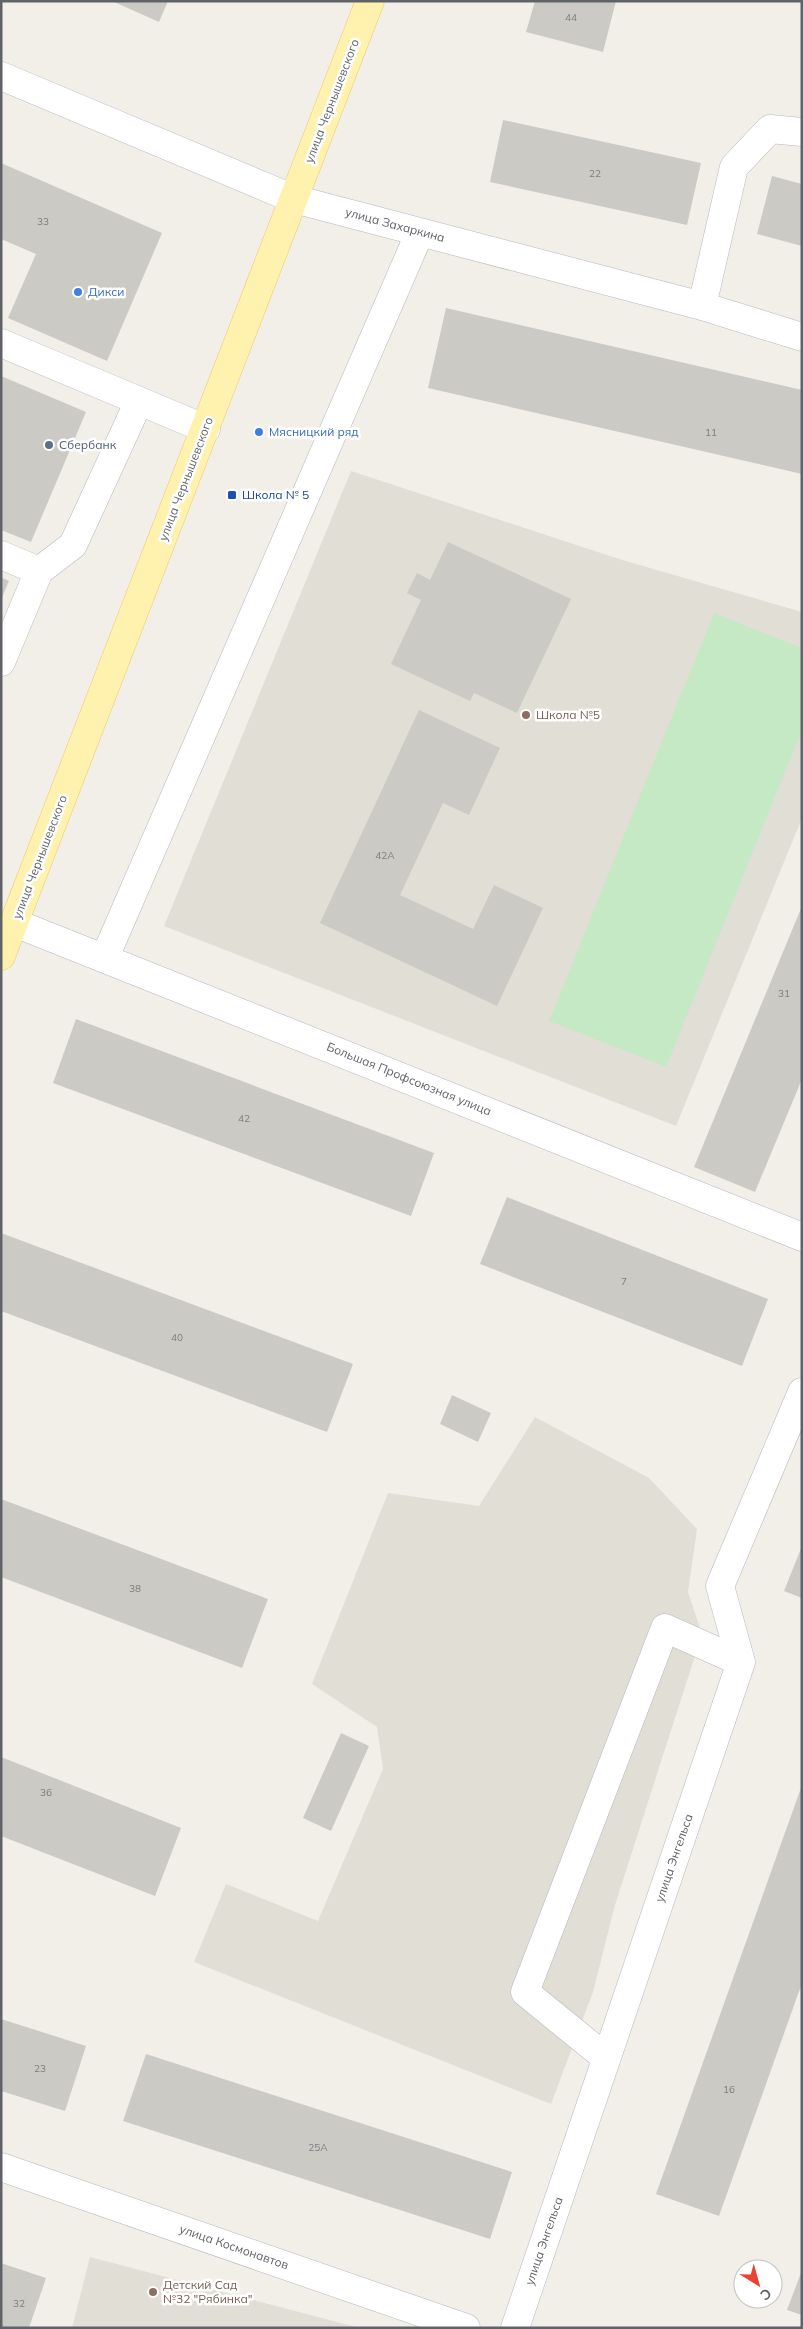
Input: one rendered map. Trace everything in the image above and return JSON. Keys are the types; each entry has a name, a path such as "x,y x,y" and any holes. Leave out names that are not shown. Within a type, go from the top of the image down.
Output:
{"main road":[{"name":"улица Чернышевского","path":"1,956 370,1"}],"street":[{"name":"улица Захаркина","path":"1,76 294,199 702,306 802,337"},
{"path":"702,306 734,167 770,129 802,132"},
{"path":"105,957 420,232"},
{"path":"1,343 206,429"},
{"path":"1,662 39,571 73,545 138,401"},
{"path":"1,555 39,571"},
{"name":"Большая Профсоюзная улица","path":"15,922 802,1237"},
{"path":"740,1662 720,1586 802,1392"},
{"path":"606,2058 525,1992 665,1628 740,1662"},
{"name":"улица Энгельса","path":"515,2328 740,1662"},
{"name":"улица Космонавтов","path":"1,2166 466,2328"}],"shaded area":[{"name":"Школа №5","path":"351,471 619,559 802,612 802,818 676,1126 164,926"},
{"path":"535,1417 649,1478 697,1529 688,1592 702,1634 615,1905 593,1992 551,2104 194,1962 226,1884 318,1921 383,1769 377,1727 312,1684 388,1493 479,1506"},
{"name":"Детский Сад №32 \"Рябинка\"","path":"90,2257 360,2328 72,2328"}],"green space":[{"path":"714,613 802,648 802,730 666,1067 549,1021"}],"building":[{"path":"112,1 168,1 159,22"},
{"path":"535,1 616,1 603,52 526,32"},
{"path":"503,120 701,163 687,225 490,182"},
{"name":"Дикси","path":"1,163 162,233 107,361 8,318 36,254 1,239"},
{"path":"772,176 802,184 802,246 757,234"},
{"path":"446,308 802,390 802,474 428,388"},
{"path":"1,376 86,412 31,542 1,530"},
{"path":"448,542 571,599 517,713 474,693 470,701 391,664 421,600 407,593 417,573 430,580"},
{"path":"1,577 9,581 1,600"},
{"path":"419,710 500,748 469,815 443,803 400,895 473,929 494,885 543,908 497,1006 320,923"},
{"path":"802,906 802,1079 755,1192 694,1167"},
{"path":"76,1019 434,1153 411,1216 53,1083"},
{"path":"507,1197 768,1299 742,1366 480,1264"},
{"path":"1,1233 353,1364 327,1432 1,1311"},
{"path":"452,1395 491,1413 478,1442 440,1424"},
{"path":"1,1499 268,1599 242,1668 1,1577"},
{"path":"802,1546 802,1598 784,1591"},
{"path":"341,1733 369,1746 331,1831 303,1818"},
{"path":"1,1757 181,1828 155,1896 1,1836"},
{"path":"802,1785 802,1983 719,2216 656,2194"},
{"path":"1,2019 86,2046 65,2111 1,2091"},
{"path":"146,2054 512,2172 490,2239 123,2121"},
{"path":"1,2263 46,2278 29,2328 1,2328"},
{"path":"802,2270 802,2315 787,2310"}],"place":[{"name":"Дикси","path":"78,292"},
{"name":"Мясницкий ряд","path":"259,432"},
{"name":"Сбербанк","path":"49,445"},
{"name":"Школа № 5","path":"232,495"},
{"name":"Школа №5","path":"526,715"},
{"name":"Детский Сад №32 \"Рябинка\"","path":"153,2292"}]}
